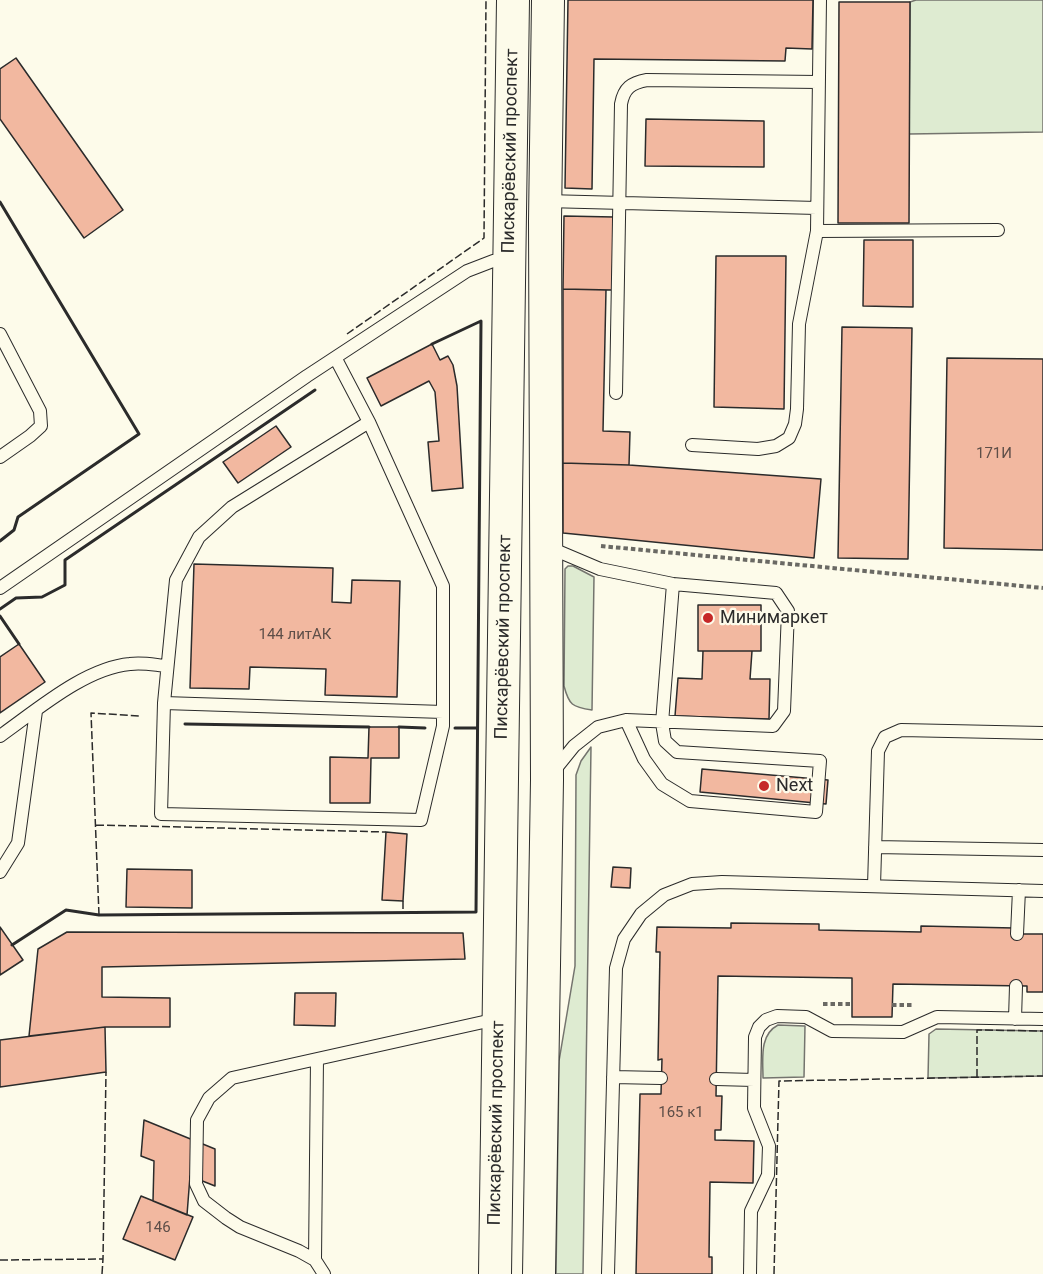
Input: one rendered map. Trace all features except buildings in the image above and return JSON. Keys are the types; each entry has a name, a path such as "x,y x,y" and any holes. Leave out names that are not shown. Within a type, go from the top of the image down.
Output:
{"main road":[{"name":"Пискарёвский проспект","path":"495,1274 513,0"},
{"name":"Пискарёвский проспект","path":"539,1274 547,780 548,546 545,201 549,0"}],"lane":[{"path":"692,446 758,449 776,446 789,438 795,424 799,324 817,231 820,0"},
{"path":"616,393 621,104 627,87 635,82 647,80 819,82"},
{"path":"545,201 817,208"},
{"path":"817,231 998,230"},
{"path":"0,588 307,376 467,271 493,261 510,259"},
{"path":"0,334 40,411 41,426 0,457"},
{"path":"336,359 369,422 444,586 443,726 421,819 161,814 164,703 176,580 200,537 231,507 369,422"},
{"path":"547,780 574,746 590,733 598,727 626,720 773,726 784,711 788,611 776,593 673,584 600,568 548,546"},
{"path":"626,720 644,759 662,784 690,801 816,812 820,761 677,752 665,741 662,723 673,584"},
{"path":"0,736 69,688 105,669 131,664 168,666"},
{"path":"164,703 442,712"},
{"path":"0,872 18,843 36,711"},
{"path":"874,886 878,751 885,736 901,730 1043,733"},
{"path":"875,847 1043,850"},
{"path":"608,1274 616,969 624,939 641,914 664,895 692,884 722,882 1043,891"},
{"path":"1017,934 1019,890"},
{"path":"1015,1019 1016,986"},
{"path":"750,1274 751,1210 768,1175 769,1146 754,1108 755,1037 759,1027 766,1020 777,1016 806,1017 832,1031 903,1032 937,1017 1043,1019"},
{"path":"324,1274 315,1260 240,1227 204,1201 196,1184 197,1120 209,1098 232,1078 499,1018"},
{"path":"315,1260 317,1059"},
{"path":"613,1077 661,1078"},
{"path":"716,1079 754,1080"}],"path":[{"path":"601,546 1043,588"}],"green space":[{"path":"916,0 1043,0 1043,132 909,134 910,2"},
{"path":"573,566 594,577 592,710 572,704 564,686 565,569"},
{"path":"591,747 583,1274 556,1274 559,1061 575,966 576,775 581,761"},
{"path":"778,1025 805,1026 804,1077 763,1078 763,1048 768,1035"},
{"path":"936,1029 1043,1031 1043,1076 928,1078 929,1034"}],"fence":[{"path":"347,334 484,238 486,0"},
{"path":"99,915 91,713 139,716"},
{"path":"96,825 386,832"},
{"path":"403,901 403,913"},
{"path":"977,1077 977,1030 1043,1031"},
{"path":"0,1260 103,1259 106,1072"},
{"path":"774,1274 779,1081 1043,1076"},
{"path":"102,1274 103,1259"}],"wall":[{"path":"0,202 139,434 18,517 14,530 0,541"},
{"path":"12,945 66,910 99,915 476,912 481,321 432,344"},
{"path":"0,609 16,598 42,597 65,585 65,560 315,390"},
{"path":"0,616 19,644"},
{"path":"185,724 369,727"},
{"path":"399,727 425,728"},
{"path":"455,728 477,728"}],"place":[{"name":"Минимаркет","path":"708,618"},
{"name":"Next","path":"764,786"}]}
